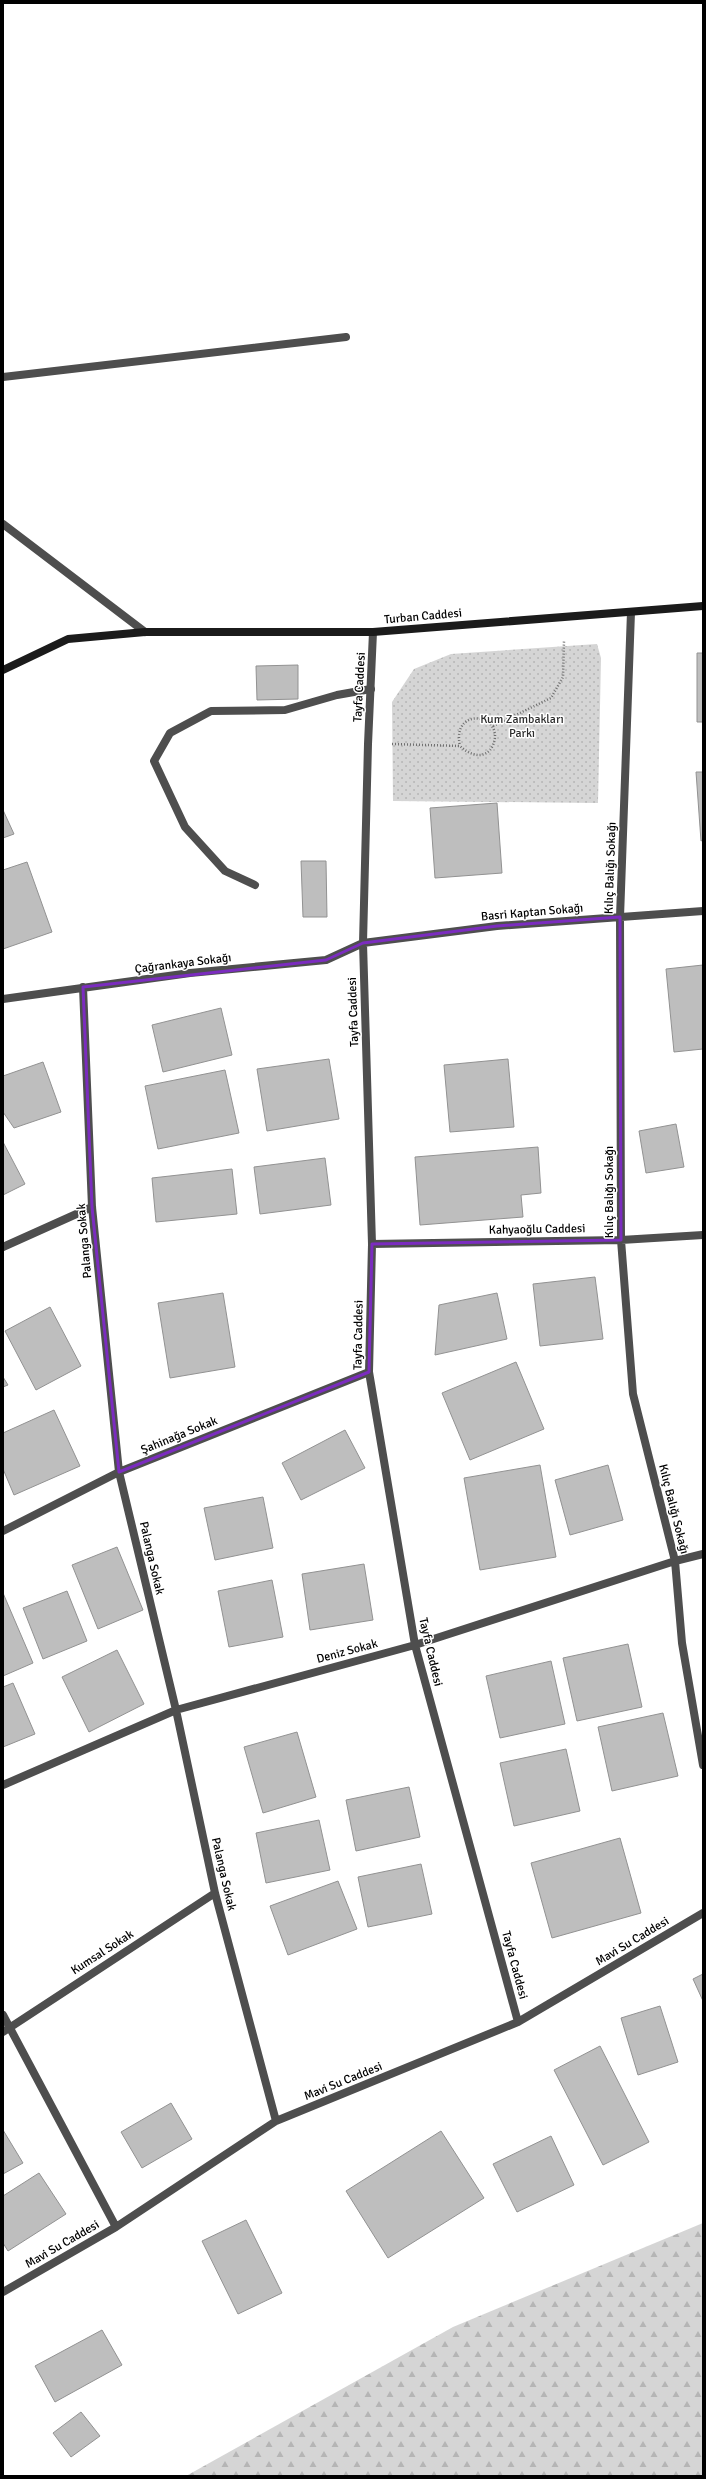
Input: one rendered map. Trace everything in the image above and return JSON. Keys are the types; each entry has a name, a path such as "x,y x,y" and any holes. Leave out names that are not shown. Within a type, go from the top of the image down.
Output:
{"main road":[{"name":"Turban Caddesi","path":"3,670 68,639 145,632 373,632 703,606"}],"street":[{"path":"3,377 346,337"},
{"path":"3,524 145,632"},
{"name":"Kılıç Balığı Sokağı","path":"631,612 620,917 621,1240 633,1394 675,1561 682,1643 703,1765"},
{"name":"Tayfa Caddesi","path":"373,632 368,744 363,943 372,1244 369,1372 415,1645 518,2022"},
{"path":"255,885 225,871 185,827 154,762 170,733 212,711 285,710 337,695 371,689"},
{"name":"Basri Kaptan Sokağı","path":"363,943 496,926 703,911"},
{"name":"Çağrankaya Sokağı","path":"3,999 190,973 326,960 363,943"},
{"name":"Palanga Sokak","path":"83,987 92,1207 119,1472 176,1710 215,1893 276,2121"},
{"path":"3,1247 92,1207"},
{"name":"Kahyaoğlu Caddesi","path":"372,1244 621,1240 703,1235"},
{"name":"Şahinağa Sokak","path":"3,1530 119,1472 369,1372"},
{"name":"Deniz Sokak","path":"3,1785 176,1710 415,1645 675,1561 703,1554"},
{"name":"Kumsal Sokak","path":"6,2030 215,1893"},
{"name":"Mavi Su Caddesi","path":"3,2292 116,2227 276,2121 518,2022 703,1913"},
{"path":"3,2015 6,2030 116,2227"}],"path":[{"path":"493,726 551,698 563,677 565,646 560,617"},
{"path":"476,718 486,720 493,726 496,738 491,749 481,755 469,754 460,746 458,737 460,728 467,720 476,718"},
{"path":"368,744 460,746"}],"highlighted area":[{"path":"620,917 621,1240 372,1244 369,1372 119,1472 92,1207 83,987 326,960 363,943 497,926"}],"green space":[{"name":"Kum Zambakları Parkı","path":"597,644 601,658 598,803 393,801 392,702 414,669 451,654"},
{"path":"703,2223 703,2476 186,2476 453,2327"}],"building":[{"path":"697,653 703,653 703,722 697,722"},
{"path":"298,665 298,699 257,700 256,666"},
{"path":"696,772 703,772 703,840 701,841"},
{"path":"497,803 502,873 435,878 430,808"},
{"path":"3,810 14,834 3,838"},
{"path":"301,861 326,861 327,917 303,917"},
{"path":"27,862 52,932 3,949 3,870"},
{"path":"703,965 703,1049 674,1052 666,969"},
{"path":"221,1008 232,1055 163,1072 152,1025"},
{"path":"329,1059 339,1119 267,1131 257,1069"},
{"path":"508,1059 514,1127 450,1132 444,1065"},
{"path":"43,1062 61,1112 14,1128 3,1112 3,1076"},
{"path":"225,1070 239,1133 158,1149 145,1086"},
{"path":"676,1124 684,1167 646,1173 639,1131"},
{"path":"3,1142 25,1184 3,1195"},
{"path":"538,1147 541,1193 521,1195 523,1217 420,1225 415,1157"},
{"path":"325,1158 331,1205 260,1214 254,1167"},
{"path":"232,1169 237,1214 156,1222 152,1178"},
{"path":"595,1277 603,1339 540,1346 533,1284"},
{"path":"223,1293 235,1367 170,1378 158,1303"},
{"path":"497,1293 507,1339 435,1355 439,1305"},
{"path":"50,1307 81,1366 36,1390 5,1331"},
{"path":"516,1362 544,1429 470,1460 442,1393"},
{"path":"3,1377 8,1385 3,1387"},
{"path":"54,1410 80,1466 14,1495 3,1469 3,1433"},
{"path":"345,1430 365,1468 301,1500 282,1463"},
{"path":"540,1465 556,1557 480,1570 464,1478"},
{"path":"608,1465 623,1520 570,1535 555,1480"},
{"path":"263,1497 273,1548 215,1560 204,1508"},
{"path":"117,1547 143,1610 98,1629 72,1565"},
{"path":"364,1564 373,1620 310,1630 302,1574"},
{"path":"272,1580 283,1637 229,1647 218,1591"},
{"path":"67,1591 87,1641 43,1659 23,1608"},
{"path":"3,1593 33,1663 3,1676"},
{"path":"628,1644 642,1707 577,1721 563,1658"},
{"path":"117,1650 144,1704 89,1732 62,1677"},
{"path":"551,1661 565,1724 500,1738 486,1676"},
{"path":"13,1683 35,1734 3,1747 3,1687"},
{"path":"663,1713 678,1776 612,1791 598,1727"},
{"path":"297,1732 316,1797 263,1813 244,1747"},
{"path":"566,1749 580,1811 514,1826 500,1763"},
{"path":"409,1787 420,1837 356,1851 346,1800"},
{"path":"319,1820 330,1870 266,1883 256,1833"},
{"path":"620,1838 641,1913 552,1938 531,1863"},
{"path":"421,1864 432,1914 368,1927 358,1877"},
{"path":"338,1881 357,1929 288,1955 270,1906"},
{"path":"703,1974 703,2001 693,1979"},
{"path":"660,2006 678,2062 638,2075 621,2018"},
{"path":"600,2046 649,2142 603,2165 554,2070"},
{"path":"171,2103 192,2139 142,2168 121,2132"},
{"path":"3,2130 23,2163 3,2174"},
{"path":"441,2131 484,2198 388,2258 346,2191"},
{"path":"551,2136 574,2185 517,2212 493,2164"},
{"path":"39,2173 66,2214 8,2251 3,2243 3,2196"},
{"path":"246,2220 282,2293 238,2314 202,2241"},
{"path":"102,2330 122,2365 55,2402 35,2366"},
{"path":"81,2412 100,2436 71,2457 53,2433"}]}
